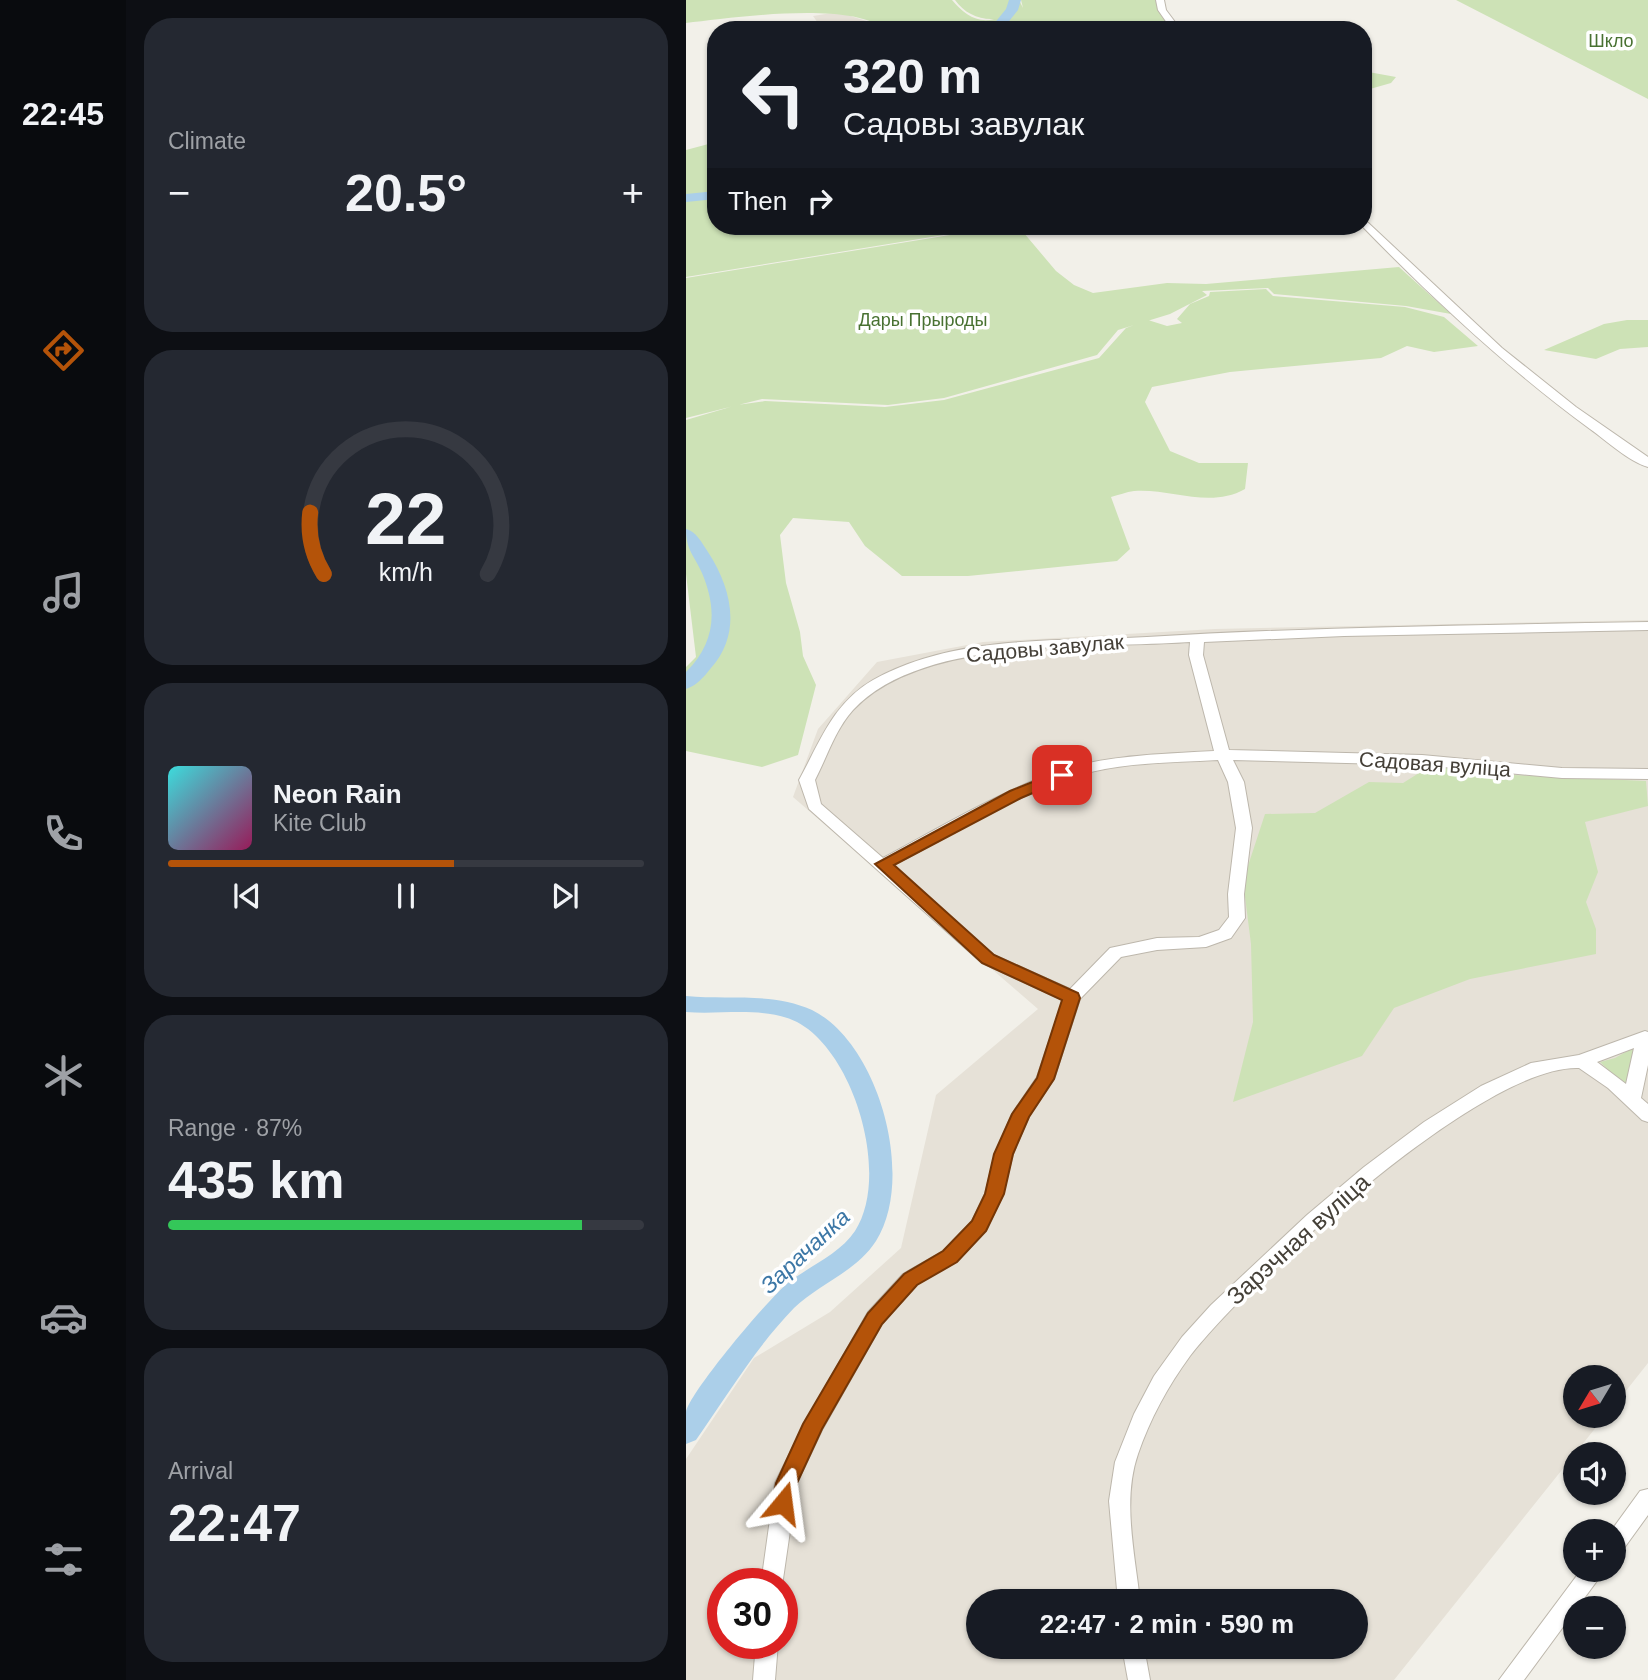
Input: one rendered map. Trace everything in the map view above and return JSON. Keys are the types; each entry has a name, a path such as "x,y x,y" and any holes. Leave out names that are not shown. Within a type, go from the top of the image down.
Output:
{"street":[{"path":"1160,0 1162,10 1170,21"},
{"path":"1372,230 1410,268 1553,397 1648,463"},
{"name":"Садовы завулак","path":"1072,998 988,959 814,806 807,780 836,719 861,695 902,673 978,652 1197,636 1648,626"},
{"path":"774,1568 786,1483 814,1424 875,1318 911,1279 950,1256 979,1226 994,1194 1004,1154 1021,1114 1045,1079 1072,998 1116,952 1157,944 1200,943 1226,934 1237,918 1236,894 1244,828 1236,782 1223,755 1196,655 1197,636"},
{"name":"Садовая вуліца","path":"883,864 1016,795 1062,775 1130,761 1223,755 1422,760 1562,773 1648,774"},
{"path":"1632,1100 1646,1035"},
{"name":"Зарэчная вуліца","path":"1128,1589 1121,1476 1140,1423 1188,1344 1301,1233 1402,1147 1502,1083 1541,1066 1561,1061 1580,1062 1646,1035"},
{"path":"1580,1062 1648,1115"},
{"path":"1626,1528 1648,1498"},
{"path":"1510,1680 1585,1582"},
{"path":"764,1680 766,1659"},
{"path":"1135,1659 1139,1680"}],"shaded area":[{"path":"838,12 866,21 817,21 813,16"},
{"path":"1648,620 1648,1363 1626,1391 1626,1365 1563,1365 1563,1428 1595,1428 1584,1442 1563,1442 1563,1469 1394,1680 686,1680 686,1459 754,1358 830,1312 901,1248 936,1095 1038,1009 793,797 818,729 877,662 983,642 1215,629"}],"green space":[{"path":"686,0 952,0 971,16 988,20 994,19 972,15 955,0 1019,0 1023,8 1021,0 1157,0 1157,8 1166,21 869,21 819,13 790,13 686,23"},
{"name":"Шкло","path":"1456,0 1648,0 1648,99"},
{"path":"1372,73 1396,77 1391,83 1372,88"},
{"path":"707,144 707,235 944,235 686,277 686,150"},
{"name":"Дары Прыроды","path":"950,235 1026,235 1056,271 1074,285 1093,293 1167,283 1206,284 1399,267 1451,314 1406,306 1274,294 1268,288 1202,291 1207,295 1170,314 1118,330 1097,355 944,398 888,405 762,399 686,418 686,278"},
{"path":"1266,289 1273,296 1405,307 1444,317 1478,346 1434,352 1407,346 1381,358 1230,372 1152,387 1145,402 1170,451 1199,463 1248,463 1245,489 1232,495 1204,498 1148,491 1131,491 1111,497 1130,549 1117,561 968,576 902,576 865,546 849,522 793,518 780,535 786,583 800,632 803,656 816,685 798,755 762,767 686,751 686,667 696,657 686,574 686,420 737,405 765,401 885,407 944,400 1099,358 1126,328 1148,320 1167,326 1182,323 1177,319 1190,304 1209,296 1210,292"},
{"path":"1648,320 1648,347 1620,349 1596,359 1544,350 1604,324"},
{"path":"1443,764 1514,775 1646,781 1648,806 1585,822 1598,872 1586,902 1596,929 1596,954 1470,979 1394,1008 1362,1056 1233,1102 1253,1022 1251,944 1243,881 1265,814 1315,813 1369,782 1403,783 1427,768"},
{"path":"1638,1045 1628,1089 1600,1062 1615,1058"}],"waterway":[{"name":"Зарачанка","path":"1003,21 1012,10 1015,0"},
{"name":"Зарачанка","path":"686,198 707,196"},
{"name":"Зарачанка","path":"686,534 710,572 716,586 722,617 717,645 703,666 686,683"},
{"name":"Зарачанка","path":"686,1004 762,1006 792,1011 806,1017 828,1033 846,1056 861,1084 879,1149 881,1181 877,1210 867,1234 851,1252 794,1292 771,1316 686,1432"}],"route":[{"path":"783,1503 786,1483 814,1424 875,1318 911,1279 950,1256 979,1226 994,1194 1004,1154 1021,1114 1045,1079 1072,998 988,959 883,864 1016,795 1062,775"}]}
